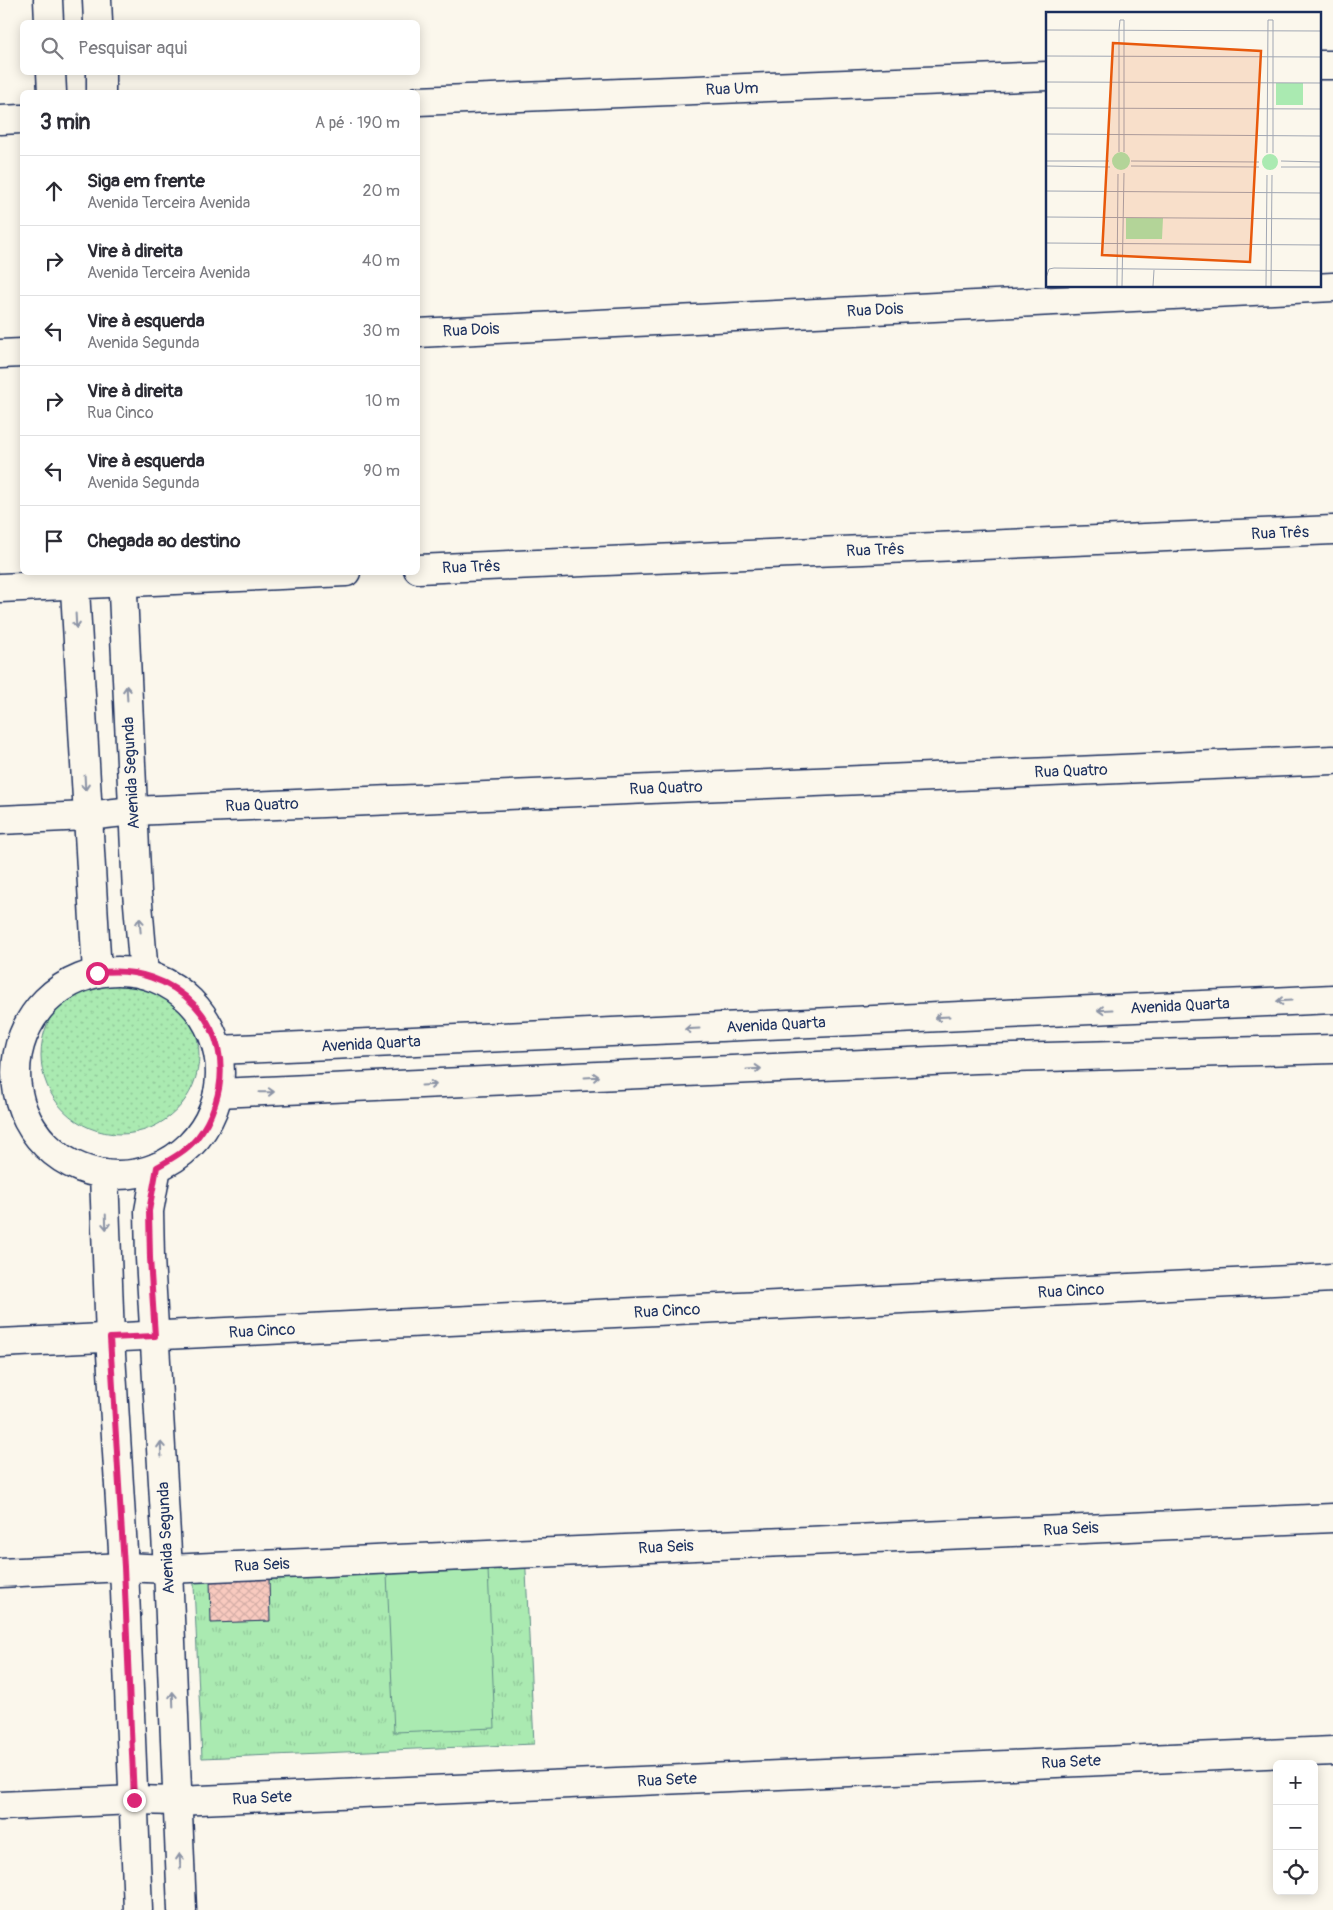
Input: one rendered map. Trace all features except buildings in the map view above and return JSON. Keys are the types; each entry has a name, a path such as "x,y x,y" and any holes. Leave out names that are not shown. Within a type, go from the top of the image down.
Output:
{"street":[{"path":"48,0 49,20"},
{"path":"97,0 98,20"},
{"path":"1320,65 1333,65"},
{"path":"51,75 52,90"},
{"path":"100,75 101,90"},
{"name":"Rua Um","path":"420,101 1046,76"},
{"path":"0,120 20,119"},
{"name":"Rua Dois","path":"420,333 1333,288"},
{"path":"0,354 20,353"},
{"name":"Rua Três","path":"420,570 1333,530"},
{"path":"0,588 74,578 212,575"},
{"name":"Avenida Segunda","path":"122,577 133,811 144,974"},
{"path":"74,578 97,973"},
{"name":"Rua Quatro","path":"0,820 87,816 133,811 1333,760"},
{"path":"112,971 144,974 165,982 184,994 199,1010 211,1029 218,1050 221,1072 218,1093 210,1117 197,1138 178,1155 157,1167 140,1172 104,1174 65,1160 12,1114 17,1088 8,1062 42,1005 67,984 97,973 112,971"},
{"name":"Avenida Quarta","path":"218,1050 1333,999"},
{"path":"218,1093 966,1059 1333,1049"},
{"name":"Avenida Segunda","path":"157,1167 149,1211 150,1258 168,1569 182,1910"},
{"path":"104,1174 110,1338 124,1567 138,1910"},
{"name":"Rua Cinco","path":"0,1343 1333,1278"},
{"name":"Rua Seis","path":"0,1573 124,1567 168,1569 1333,1518"},
{"name":"Rua Sete","path":"0,1806 134,1800 178,1802 1333,1751"}],"green space":[{"path":"128,976 143,979 157,985 176,999 186,1011 196,1032 199,1055 196,1078 186,1099 176,1111 164,1121 143,1131 128,1134 112,1134 97,1131 76,1121 54,1099 42,1070 41,1047 44,1032 54,1011 76,989 105,977"},
{"path":"525,1550 534,1744 202,1758 193,1564"},
{"path":"488,1570 495,1728 394,1732 387,1574"}],"route":[{"path":"97,973 128,971 144,974 165,982 184,994 199,1010 211,1029 218,1050 221,1072 218,1093 210,1117 197,1138 178,1155 157,1167 149,1211 155,1336 110,1338 124,1567 134,1800"}]}
